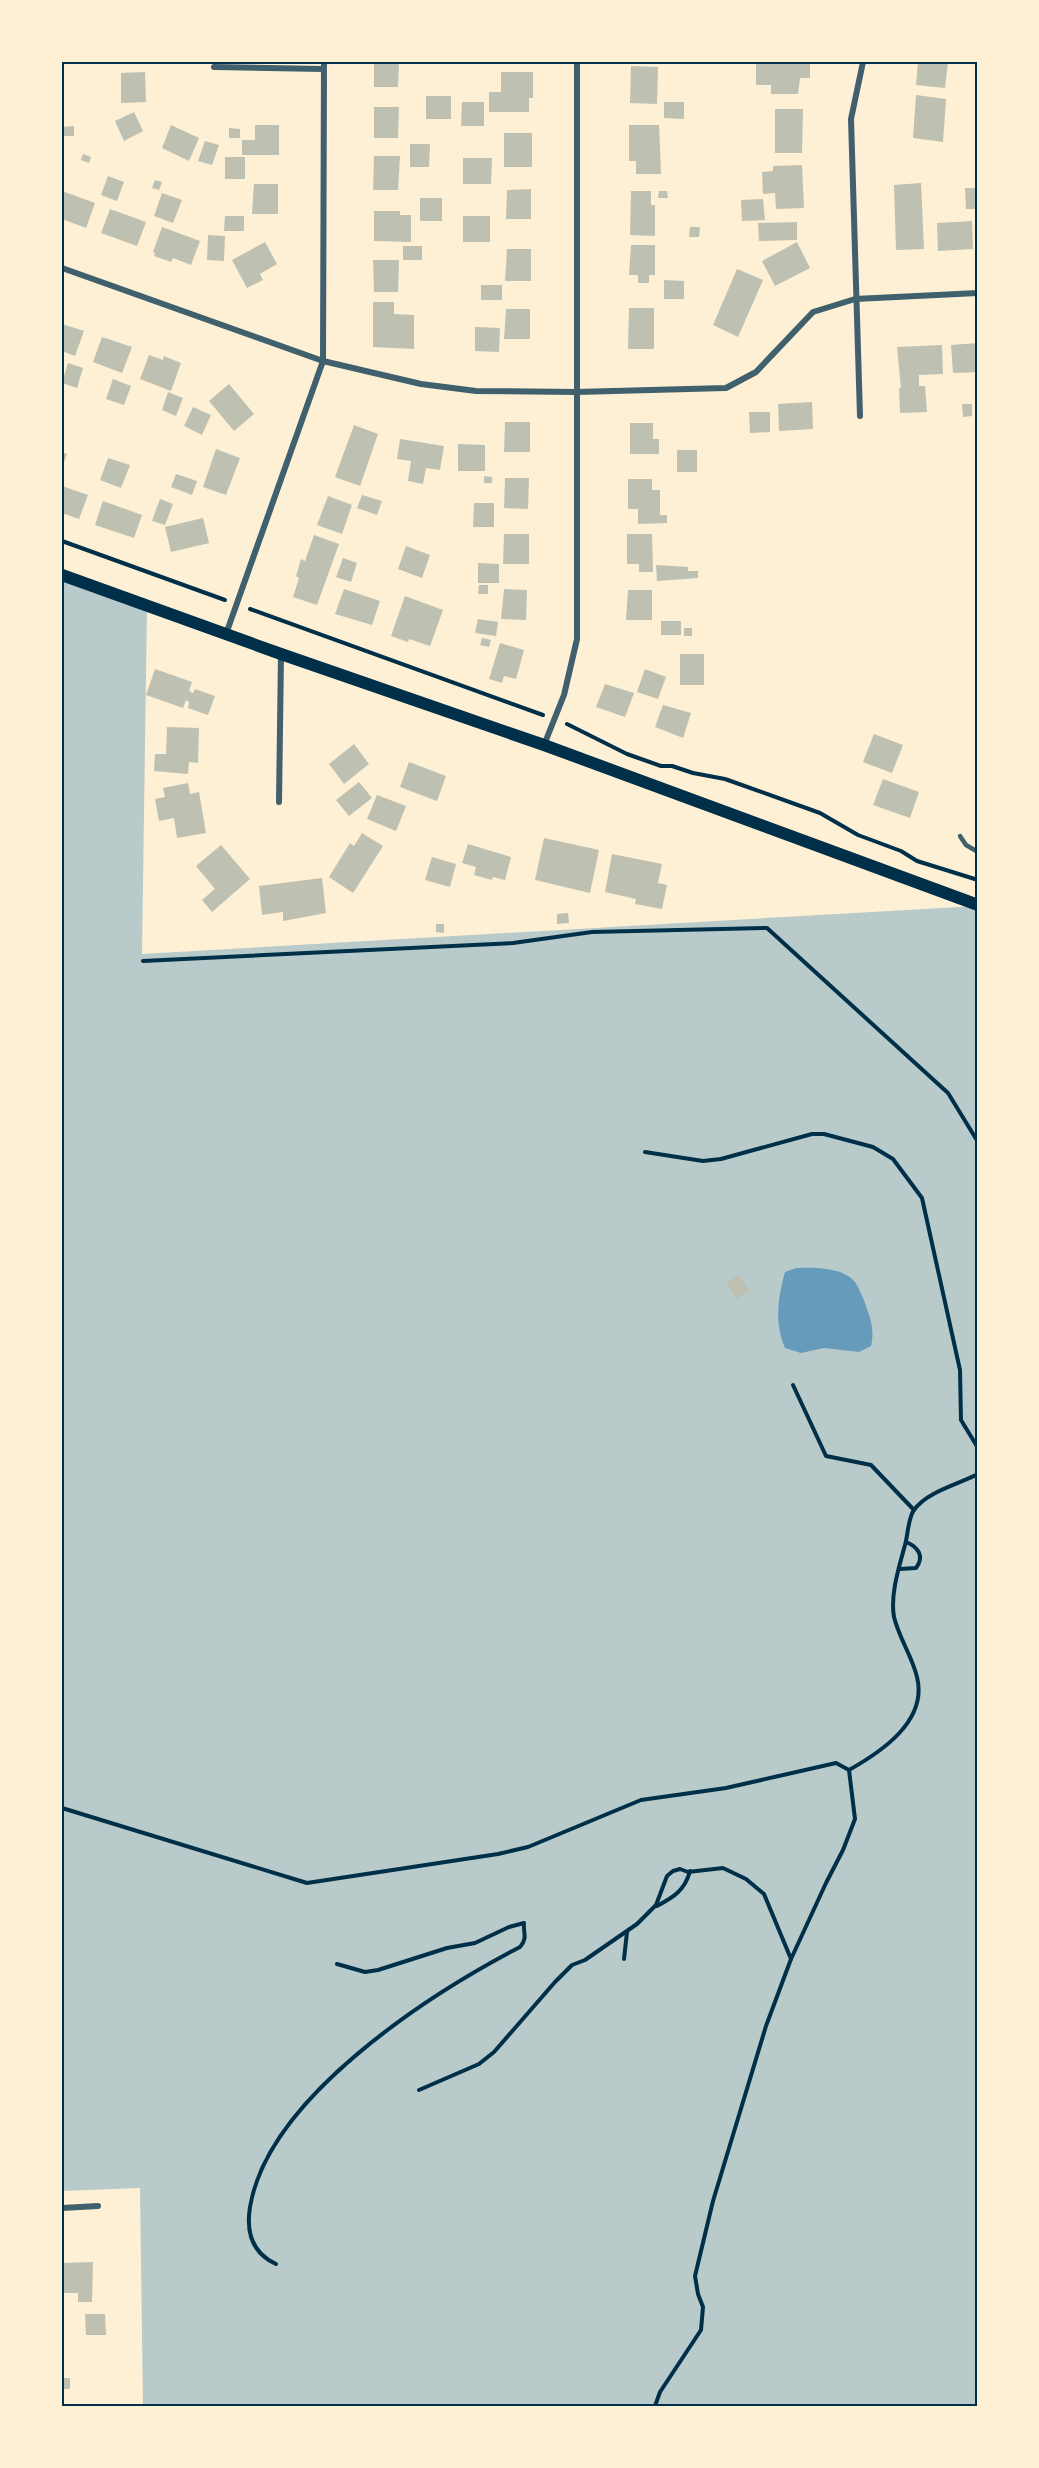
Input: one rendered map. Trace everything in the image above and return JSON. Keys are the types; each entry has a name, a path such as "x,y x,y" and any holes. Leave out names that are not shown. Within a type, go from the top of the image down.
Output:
{"main road":[{"path":"62,575 544,745 978,905"}],"street":[{"path":"226,634 323,361 324,62"},
{"path":"544,745 564,695 577,639 578,62"},
{"path":"860,416 851,118 863,62"},
{"path":"214,67 323,69"},
{"path":"62,268 323,361 421,384 476,391 576,392 726,388 756,372 813,312 855,299 978,293"},
{"path":"279,802 281,654"},
{"path":"62,2208 98,2206"}],"lane":[{"path":"960,836 966,845 978,852"}],"path":[{"path":"62,541 226,600"},
{"path":"250,609 543,715"},
{"path":"567,724 627,754 661,766 672,766 693,773 726,779 820,813 858,835 901,851 917,861 978,880"},
{"path":"142,961 492,944 554,939 592,932 767,928 948,1093 978,1142"},
{"path":"645,1152 703,1161 721,1159 812,1134 824,1134 873,1147 893,1159 922,1198 960,1370 961,1420 978,1448"},
{"path":"793,1385 826,1456 871,1465 914,1510"},
{"path":"849,1770 873,1757 890,1744 900,1733 918,1701 918,1680 894,1616 894,1600 914,1510 939,1491 978,1474"},
{"path":"900,1569 916,1568 920,1563 916,1546 906,1542"},
{"path":"62,1808 307,1883 498,1854 528,1846 626,1804 641,1800 726,1788 836,1763 849,1770"},
{"path":"655,2406 660,2392 701,2330 704,2307 698,2294 695,2276 701,2246 766,2026 791,1959 843,1850 855,1819 849,1770"},
{"path":"654,1907 660,1899 667,1876 673,1870 723,1868 746,1878 764,1894 791,1959"},
{"path":"418,2090 478,2064 494,2052 572,1965 585,1960 627,1931 654,1907 681,1891 687,1884 690,1871"},
{"path":"276,2264 260,2254 253,2243 248,2221 254,2188 260,2172 286,2127 331,2079 395,2023 447,1987 520,1947 526,1935 524,1923 475,1943 447,1948 378,1970 365,1972 337,1964"},
{"path":"624,1959 627,1931"}],"shaded area":[{"path":"62,581 147,606 142,954 977,906 977,2406 143,2406 140,2188 62,2191"}],"water":[{"path":"796,1268 836,1271 850,1277 855,1282 870,1318 871,1346 859,1352 824,1348 801,1353 785,1348 778,1319 780,1291 785,1272"}],"building":[{"path":"374,62 399,62 398,87 374,87"},
{"path":"756,62 810,62 810,78 800,78 798,94 771,94 771,85 756,85"},
{"path":"918,62 948,62 945,88 916,85"},
{"path":"631,66 658,67 657,104 630,103"},
{"path":"145,72 146,102 121,103 121,73"},
{"path":"501,72 533,72 533,98 529,98 529,112 489,112 489,92 501,92"},
{"path":"916,95 946,99 943,142 913,138"},
{"path":"426,96 451,96 451,119 426,119"},
{"path":"462,102 484,102 484,126 461,126"},
{"path":"664,102 684,102 684,119 664,118"},
{"path":"374,107 399,107 398,138 374,138"},
{"path":"775,109 803,109 802,153 775,153"},
{"path":"134,112 143,131 124,141 115,121"},
{"path":"171,125 199,138 189,161 162,148"},
{"path":"255,125 279,125 279,155 242,155 242,140 255,140"},
{"path":"629,125 659,125 661,174 636,174 636,161 629,161"},
{"path":"74,126 74,136 63,136 63,127"},
{"path":"229,128 240,129 240,138 229,138"},
{"path":"504,133 532,133 532,167 504,167"},
{"path":"205,141 219,145 212,165 198,161"},
{"path":"410,144 430,144 429,167 410,167"},
{"path":"83,154 91,157 89,163 81,160"},
{"path":"374,156 400,156 398,190 373,190"},
{"path":"225,157 245,157 245,179 225,179"},
{"path":"463,158 492,158 491,184 463,184"},
{"path":"802,165 804,208 776,209 775,193 763,194 762,172 773,171 773,166"},
{"path":"108,176 124,182 117,201 101,195"},
{"path":"155,180 162,182 159,190 152,188"},
{"path":"921,183 924,249 896,250 894,185"},
{"path":"254,184 278,184 278,214 252,214"},
{"path":"965,188 978,188 978,209 966,209"},
{"path":"531,189 531,219 506,219 507,190"},
{"path":"62,191 95,203 86,228 62,219"},
{"path":"631,191 651,191 651,205 655,205 655,236 630,235"},
{"path":"659,191 667,191 668,198 658,198"},
{"path":"162,193 182,200 173,223 154,216"},
{"path":"420,198 442,198 442,221 420,221"},
{"path":"763,199 765,220 742,221 741,200"},
{"path":"110,209 146,222 137,246 101,233"},
{"path":"374,211 400,211 400,215 411,215 411,242 374,241"},
{"path":"225,216 244,216 244,231 224,231"},
{"path":"463,216 490,216 490,242 463,242"},
{"path":"972,221 973,249 938,251 937,223"},
{"path":"797,222 797,240 759,241 758,223"},
{"path":"162,227 200,241 191,265 173,258 171,262 154,256 153,252"},
{"path":"690,227 700,227 699,237 689,237"},
{"path":"208,235 225,236 224,261 207,260"},
{"path":"265,242 277,264 260,274 263,280 247,288 232,260"},
{"path":"797,242 810,268 775,286 762,261"},
{"path":"631,245 655,245 655,275 649,275 649,283 638,283 638,275 629,275"},
{"path":"403,246 422,246 422,260 403,260"},
{"path":"507,249 531,249 531,281 505,281"},
{"path":"373,260 399,260 398,292 374,292"},
{"path":"737,269 763,280 738,337 713,325"},
{"path":"664,280 684,281 684,299 664,299"},
{"path":"481,285 502,285 502,300 481,300"},
{"path":"373,302 394,302 394,314 414,315 414,349 373,347"},
{"path":"629,308 654,308 654,349 628,349"},
{"path":"506,309 530,309 530,339 504,339"},
{"path":"62,324 84,331 75,356 62,351"},
{"path":"475,327 500,328 499,352 475,351"},
{"path":"102,337 132,347 122,373 93,362"},
{"path":"978,343 978,372 953,373 951,345"},
{"path":"942,345 943,374 919,375 919,386 925,386 927,412 900,413 899,388 901,388 897,347"},
{"path":"149,355 163,360 164,356 181,363 171,391 140,379"},
{"path":"68,363 83,368 77,388 62,383"},
{"path":"113,379 131,386 124,405 106,399"},
{"path":"229,384 254,414 234,431 209,401"},
{"path":"168,392 183,398 176,416 162,410"},
{"path":"812,402 813,429 779,431 778,404"},
{"path":"962,404 972,404 972,416 963,417"},
{"path":"193,407 211,415 202,435 184,426"},
{"path":"749,412 770,412 770,432 750,433"},
{"path":"505,422 530,422 530,452 504,452"},
{"path":"630,423 653,423 653,439 659,439 659,454 630,454"},
{"path":"354,425 378,434 360,486 335,477"},
{"path":"400,439 444,446 440,470 426,468 423,484 408,481 411,461 397,459"},
{"path":"458,444 485,445 485,471 458,471"},
{"path":"216,449 240,458 226,495 203,487"},
{"path":"677,450 697,450 697,472 677,472"},
{"path":"62,452 67,454 62,467"},
{"path":"108,458 130,465 121,488 100,480"},
{"path":"176,474 197,481 192,495 171,487"},
{"path":"484,476 492,477 492,483 484,483"},
{"path":"505,478 529,478 528,509 504,508"},
{"path":"628,479 652,479 652,490 660,490 660,515 667,515 667,523 638,524 638,509 628,509"},
{"path":"62,486 88,495 79,519 62,513"},
{"path":"362,495 382,501 377,515 357,508"},
{"path":"328,496 352,505 342,534 317,525"},
{"path":"160,499 173,504 165,525 152,521"},
{"path":"103,501 142,515 134,538 95,525"},
{"path":"474,503 494,503 494,527 473,527"},
{"path":"203,518 209,543 171,552 165,527"},
{"path":"504,534 529,534 529,564 503,564"},
{"path":"627,534 652,534 653,572 639,572 639,564 627,564"},
{"path":"314,535 339,544 317,605 293,597 299,578 296,576 301,559 305,561"},
{"path":"406,546 430,555 422,578 398,569"},
{"path":"343,558 357,563 351,582 336,577"},
{"path":"478,563 499,564 499,583 478,583"},
{"path":"656,565 688,567 688,571 698,571 698,578 657,581"},
{"path":"479,585 488,585 488,594 478,594"},
{"path":"344,589 380,601 372,625 335,614"},
{"path":"504,589 527,590 526,620 501,619"},
{"path":"628,590 652,590 652,620 626,620"},
{"path":"405,596 443,610 430,646 391,636"},
{"path":"478,619 498,622 496,636 475,633"},
{"path":"661,621 681,621 681,635 661,635"},
{"path":"684,628 692,628 692,636 684,636"},
{"path":"482,638 491,640 489,647 480,645"},
{"path":"500,643 524,650 516,679 504,676 502,683 489,679"},
{"path":"680,654 704,654 704,685 680,685"},
{"path":"155,669 192,682 189,691 193,693 195,689 215,696 208,715 188,708 189,702 186,700 183,708 146,695"},
{"path":"645,669 666,677 658,699 637,692"},
{"path":"605,684 634,693 625,717 596,707"},
{"path":"663,705 691,713 683,738 655,727"},
{"path":"167,727 199,728 198,763 189,762 188,774 154,771 155,754 166,754"},
{"path":"874,734 903,745 892,773 863,762"},
{"path":"354,744 369,764 344,784 329,764"},
{"path":"409,762 446,776 437,801 400,787"},
{"path":"883,779 919,792 910,818 873,805"},
{"path":"359,782 372,798 349,816 336,800"},
{"path":"188,783 190,794 199,792 206,833 177,838 174,818 159,821 155,799 165,797 163,788"},
{"path":"377,795 406,806 396,831 367,819"},
{"path":"362,833 383,846 353,893 329,877 350,843 354,846"},
{"path":"544,838 599,850 590,893 535,880"},
{"path":"468,844 511,857 505,880 493,877 492,880 474,875 476,867 462,863"},
{"path":"221,845 250,879 212,912 202,900 215,889 196,866"},
{"path":"612,854 662,864 658,883 667,885 662,909 635,904 636,899 605,892"},
{"path":"432,857 456,864 450,887 425,880"},
{"path":"322,878 326,913 283,921 283,912 262,915 259,886"},
{"path":"568,913 569,923 557,924 557,914"},
{"path":"436,924 444,924 444,933 436,932"},
{"path":"739,1275 750,1291 736,1299 726,1283"},
{"path":"93,2262 92,2302 78,2302 78,2293 62,2293 62,2263"},
{"path":"85,2314 105,2314 106,2335 86,2335"},
{"path":"62,2378 70,2378 70,2389 62,2389"}]}
